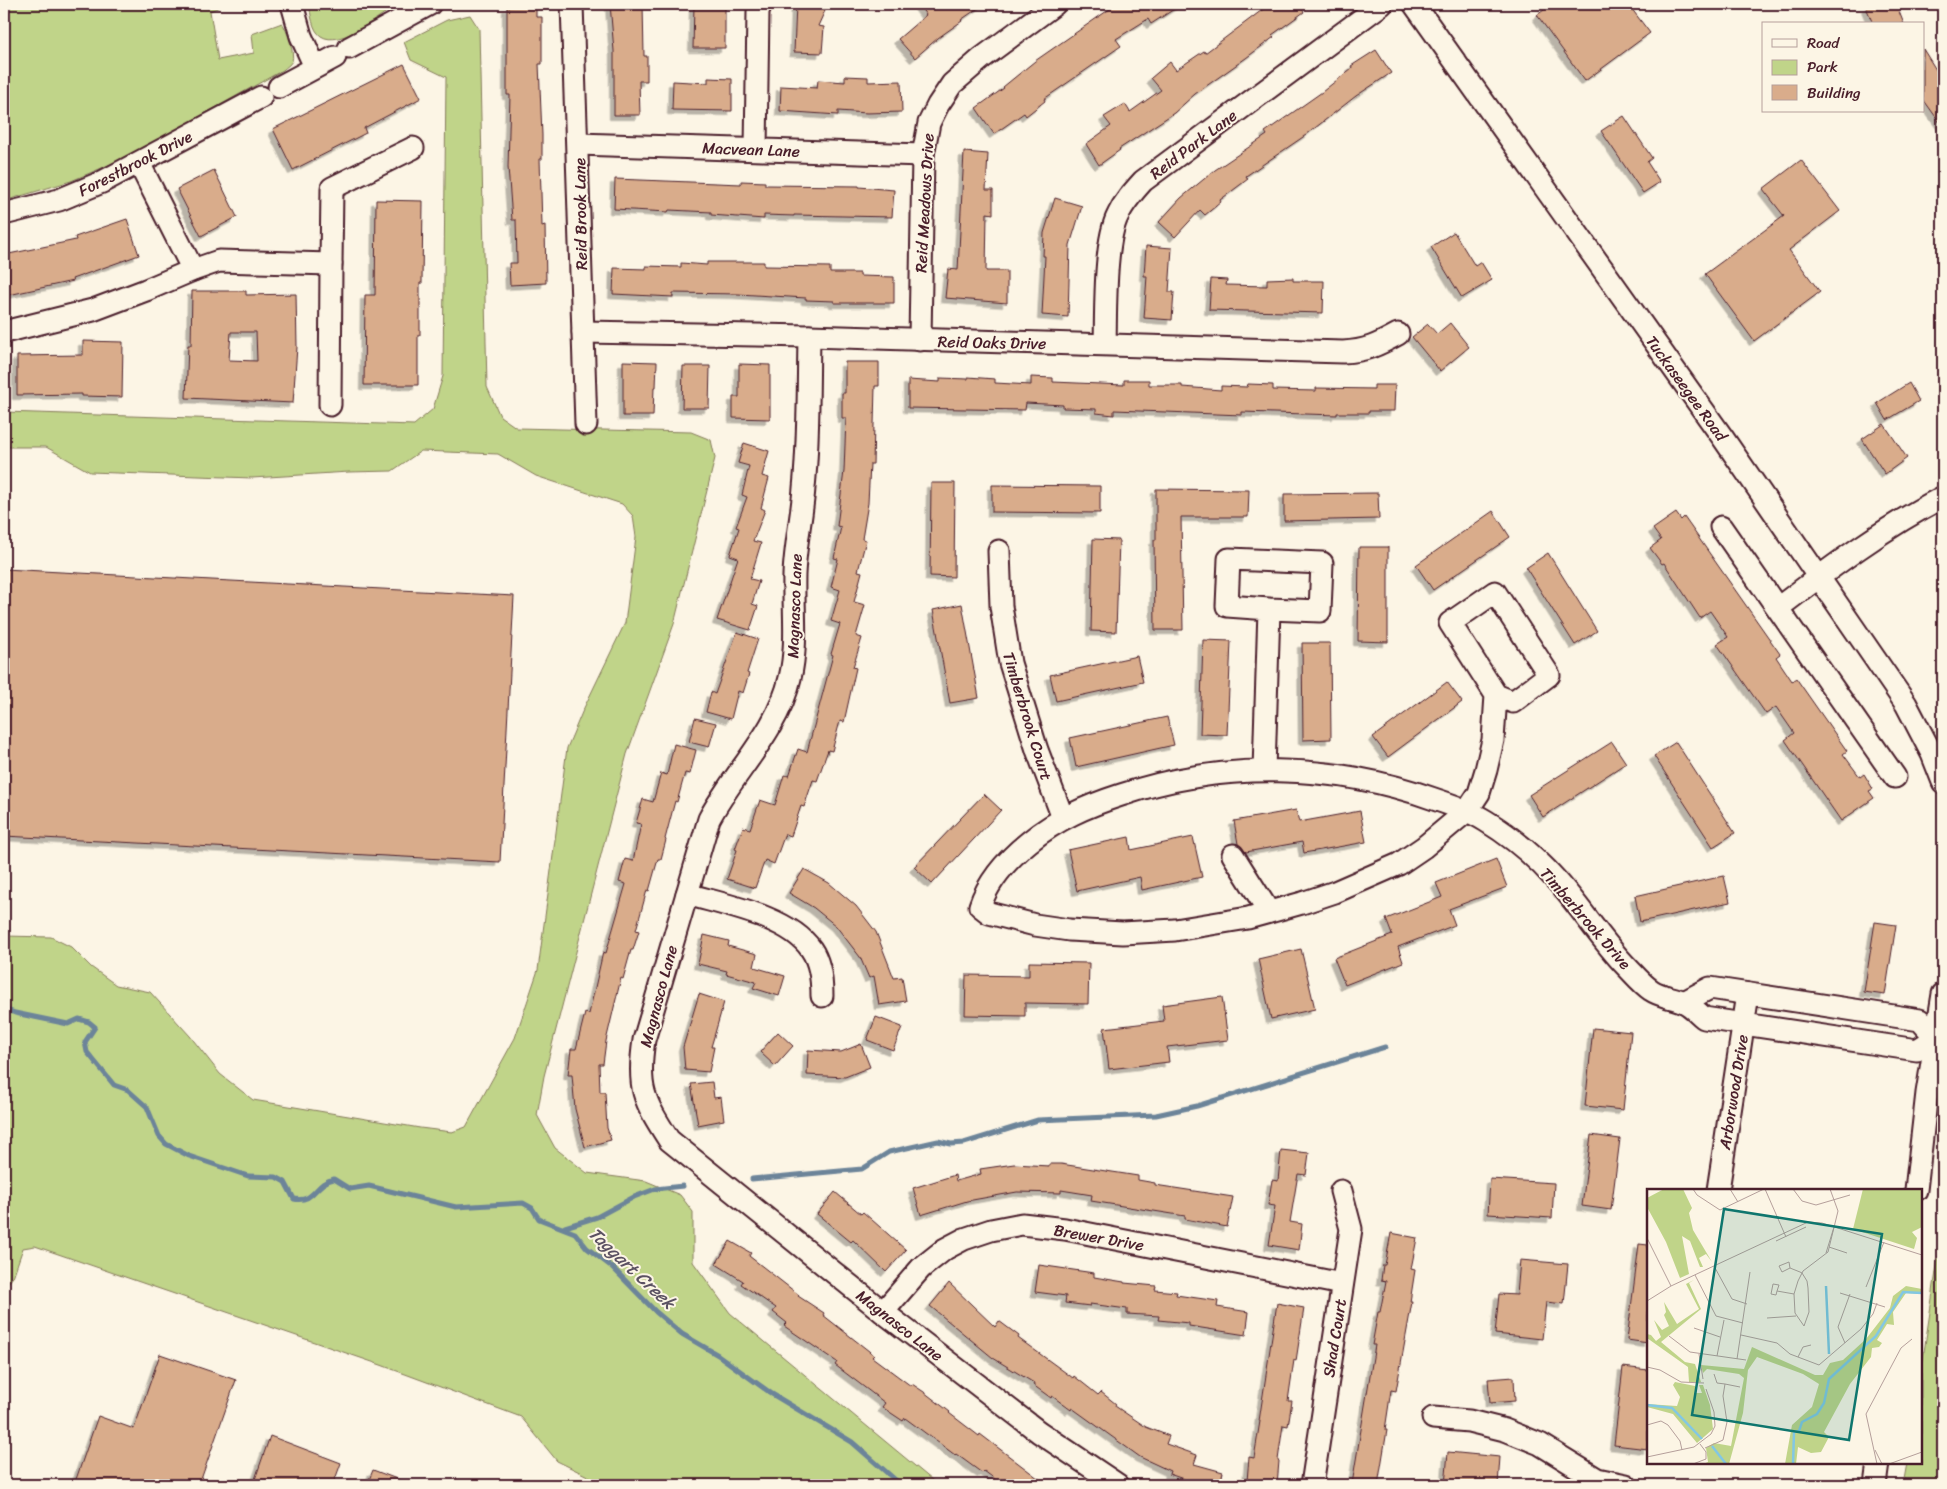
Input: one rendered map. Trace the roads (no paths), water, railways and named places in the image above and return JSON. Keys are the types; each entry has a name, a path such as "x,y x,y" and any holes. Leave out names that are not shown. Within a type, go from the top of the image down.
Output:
{"street":[{"path":"292,4 301,36 315,67"},
{"name":"Forestbrook Drive","path":"4,214 59,200 102,182 430,4"},
{"name":"Reid Brook Lane","path":"572,4 586,424"},
{"path":"756,149 758,10 761,4"},
{"name":"Reid Meadows Drive","path":"920,340 924,155 929,123 952,84 982,58 1055,4"},
{"name":"Reid Park Lane","path":"1105,344 1108,263 1112,236 1117,217 1128,199 1143,181 1382,4"},
{"name":"Tuckaseegee Road","path":"1414,4 1723,438 1906,704 1932,754 1943,782"},
{"name":"Macvean Lane","path":"578,144 924,155"},
{"path":"330,405 332,188 413,148"},
{"path":"139,163 193,270"},
{"path":"4,332 93,310 219,261 332,264"},
{"name":"Reid Oaks Drive","path":"583,332 809,336 1343,352 1360,351 1375,347 1398,334"},
{"name":"Magnasco Lane","path":"809,336 804,487 794,574 795,642 790,678 780,707 768,729 722,795 709,819 644,1040 641,1082 646,1102 669,1140 883,1312 1038,1432 1118,1485"},
{"path":"1778,608 1917,510 1943,497"},
{"path":"1721,527 1895,777"},
{"name":"Timberbrook Court","path":"999,551 1001,606 1010,663 1037,750 1063,818"},
{"path":"1229,559 1322,563 1320,611 1269,609 1227,606 1229,559"},
{"path":"1233,855 1269,912 1335,892 1398,864 1424,846 1467,811 1479,793 1486,770 1493,740 1496,695 1450,624 1495,592 1549,675 1513,702 1496,695"},
{"path":"1264,770 1269,609"},
{"name":"Timberbrook Drive","path":"1269,912 1248,918 1174,930 1123,933 1034,926 989,913 980,906 986,890 999,871 1031,840 1063,818 1089,806 1144,787 1174,780 1232,771 1264,770 1356,778 1420,794 1467,811 1503,832 1558,882 1609,947 1651,990 1664,997 1684,1002 1704,1018 1917,1050 1940,1038"},
{"path":"687,894 767,918 791,930 811,949 822,978 822,996"},
{"path":"1684,1002 1710,988 1920,1020 1940,1038"},
{"name":"Arborwood Drive","path":"1718,1189 1748,994"},
{"path":"1916,1189 1927,1093 1940,1038 1943,994"},
{"name":"Shad Court","path":"1312,1485 1351,1229 1341,1191"},
{"name":"Brewer Drive","path":"883,1312 921,1268 945,1249 964,1239 991,1230 1022,1224 1064,1229 1342,1284"},
{"path":"1433,1418 1469,1421 1505,1430 1540,1444 1597,1479 1626,1485"},
{"path":"1874,1485 1878,1464"}],"waterway":[{"name":"Taggart Creek","path":"4,1006 7,1010 15,1013 68,1024 79,1019 89,1022 95,1027 85,1042 87,1052 114,1085 128,1090 147,1107 159,1136 166,1144 189,1156 248,1176 276,1177 285,1182 294,1199 306,1198 322,1184 334,1179 350,1189 369,1186 456,1207 523,1203 532,1208 539,1219 575,1233 587,1248 612,1267 656,1312 682,1334 718,1355 772,1394 852,1442 901,1485"},
{"path":"752,1179 862,1169 889,1152 938,1141 951,1144 964,1143 1038,1120 1156,1115 1197,1106 1385,1047"},
{"path":"565,1227 597,1217 634,1197 655,1189 683,1186"}]}
